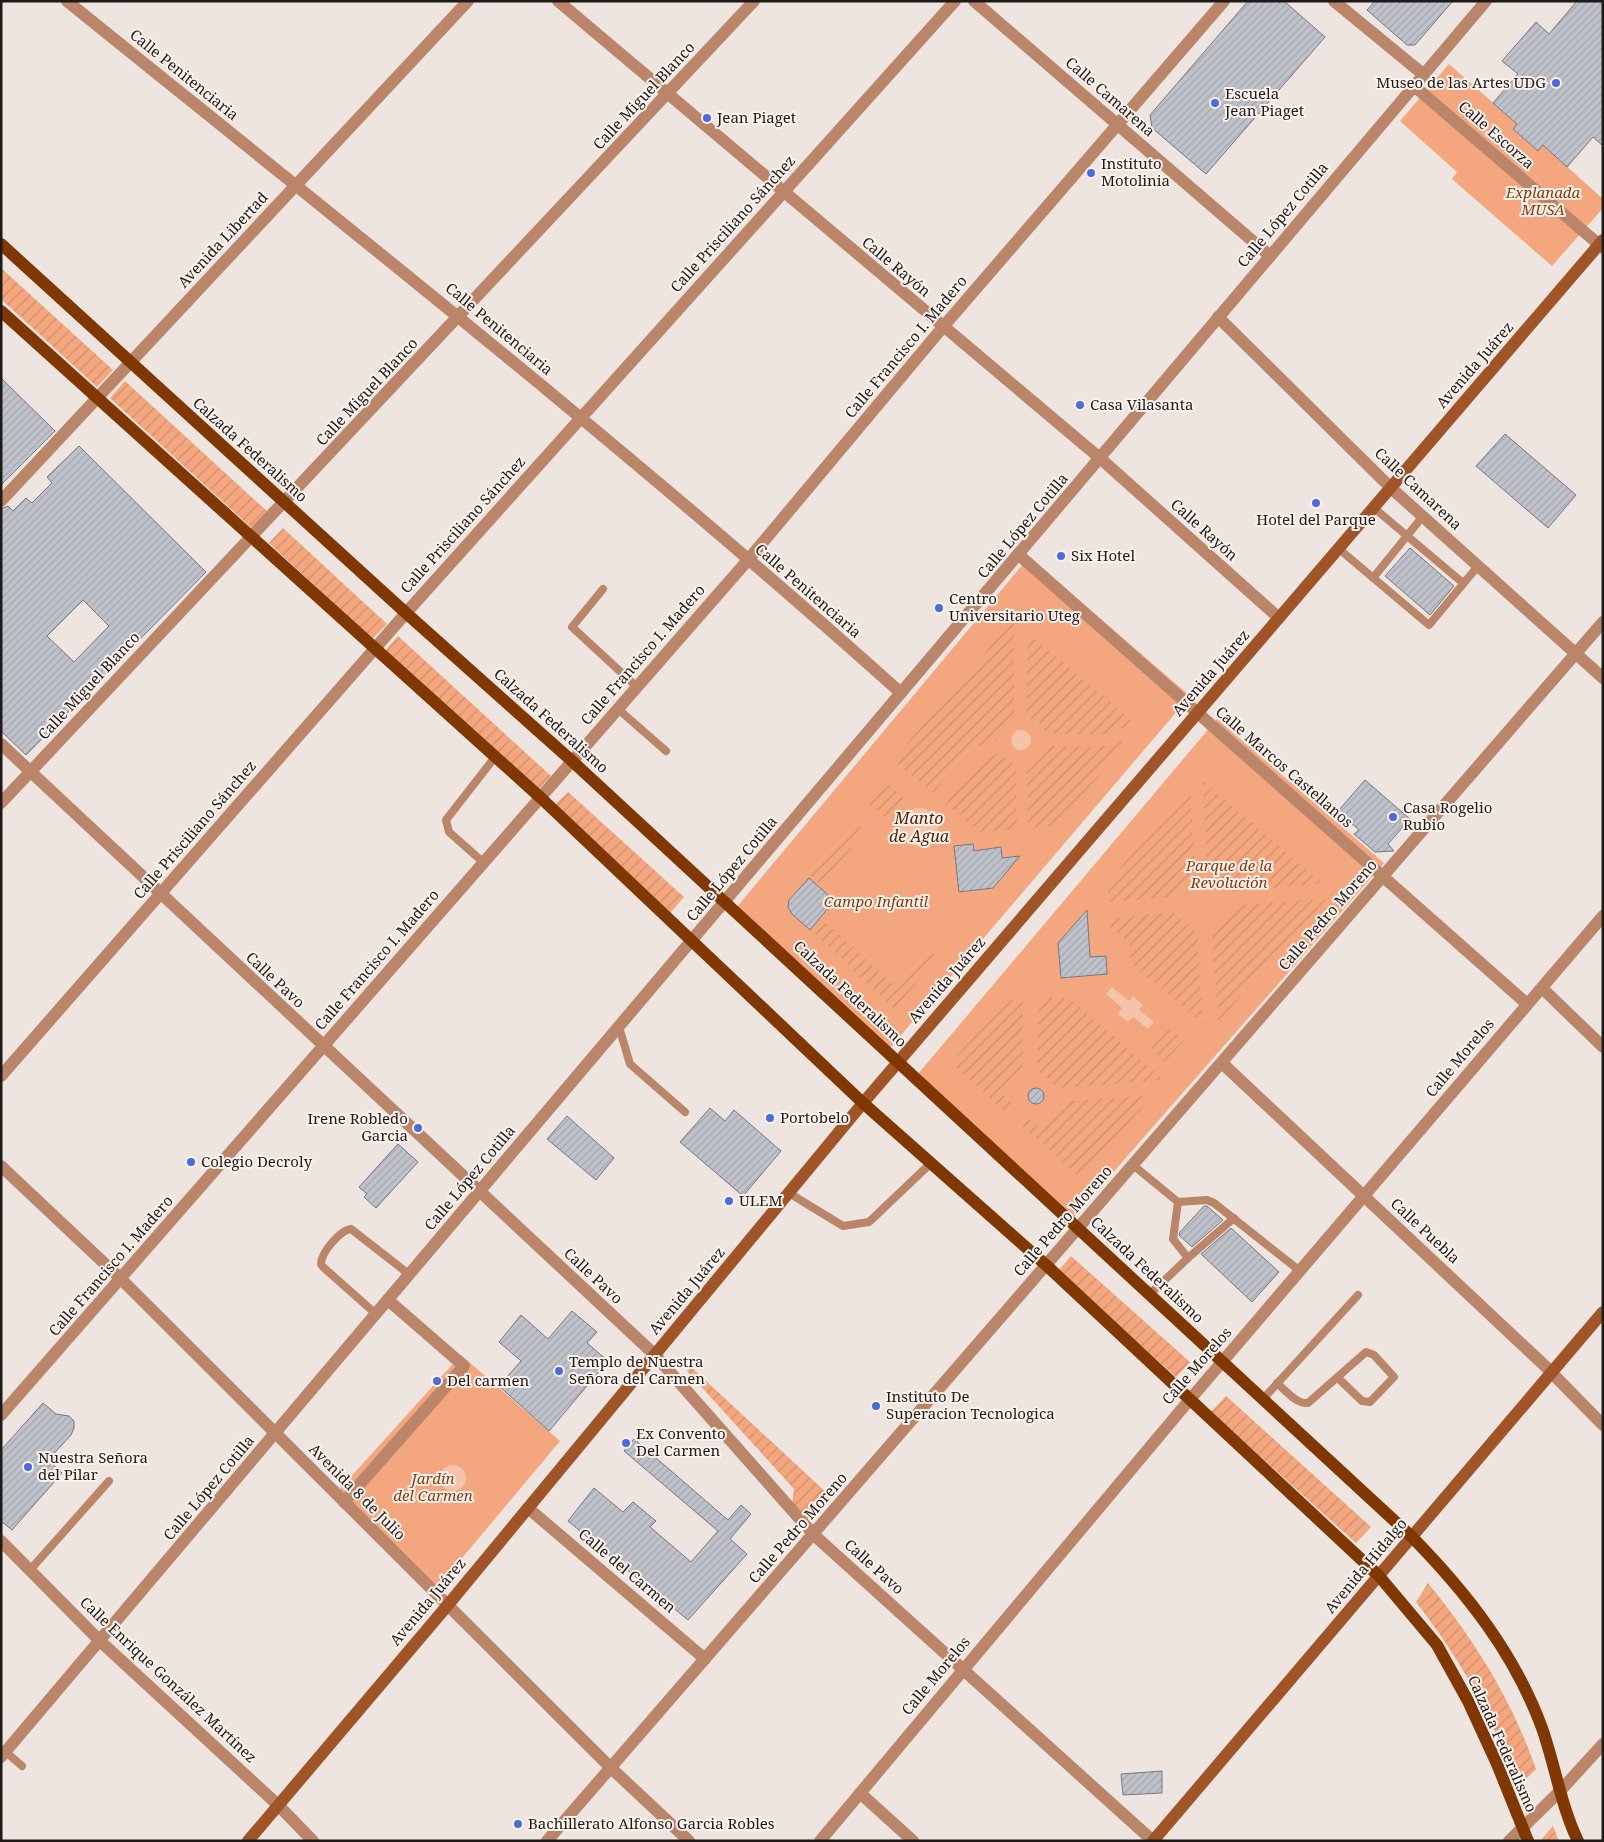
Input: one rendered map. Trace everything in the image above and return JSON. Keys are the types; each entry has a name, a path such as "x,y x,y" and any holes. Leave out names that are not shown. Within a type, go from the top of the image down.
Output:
{"main road":[{"name":"Calzada Federalismo","path":"1,244 406,613 572,761 1412,1537 1448,1574 1478,1611 1514,1667 1542,1727 1578,1841"},
{"name":"Avenida Juárez","path":"248,1841 447,1606 863,1103 1601,245"},
{"name":"Calzada Federalismo","path":"1,311 253,536 541,798 863,1103 1046,1265 1379,1576 1437,1644 1468,1700 1497,1764 1521,1828 1528,1841"},
{"name":"Avenida Hidalgo","path":"1153,1841 1603,1312"}],"street":[{"name":"Calle Penitenciaria","path":"67,1 459,317 748,560 901,694"},
{"name":"Avenida Libertad","path":"1,502 468,1"},
{"name":"Calle Rayón","path":"558,1 1100,459 1280,618"},
{"name":"Calle Miguel Blanco","path":"1,802 285,503 754,1"},
{"name":"Calle Prisciliano Sánchez","path":"1,1076 406,613 955,1"},
{"name":"Calle Camarena","path":"974,1 1270,256"},
{"name":"Calle Francisco I. Madero","path":"1,1415 748,560 943,327 1224,1"},
{"path":"1334,1 1424,75"},
{"name":"Calle López Cotilla","path":"3,1754 276,1434 1486,1"},
{"name":"Calle Escorza","path":"1414,86 1601,245"},
{"name":"Calle Camarena","path":"1218,317 1391,488 1603,678"},
{"name":"Calle Marcos Castellanos","path":"1019,555 1527,1004"},
{"name":"Calle Pedro Moreno","path":"547,1841 1603,622"},
{"name":"Calle Pavo","path":"1,744 160,895 655,1355 814,1535 1153,1841"},
{"name":"Calle Morelos","path":"820,1841 1300,1271 1603,916"},
{"path":"1542,988 1603,1047"},
{"name":"Calle Puebla","path":"1222,1063 1552,1372 1603,1425"},
{"name":"Avenida 8 de Julio","path":"1,1166 121,1279 610,1768 689,1841"},
{"path":"344,1502 464,1366 388,1300"},
{"name":"Calle del Carmen","path":"528,1508 705,1659"},
{"name":"Calle Enrique González Martínez","path":"1,1541 100,1641 278,1805 313,1841"},
{"path":"1509,1841 1561,1790 1603,1744"},
{"path":"860,1794 913,1841"}],"lane":[{"path":"1374,508 1463,583"},
{"path":"1373,578 1423,516"},
{"path":"1339,549 1429,625 1478,566"},
{"path":"603,589 572,627 637,687"},
{"path":"618,709 666,751"},
{"path":"484,863 449,832 446,820 495,757"},
{"path":"619,1027 630,1064 685,1112"},
{"path":"789,1193 843,1226 869,1222 931,1163"},
{"path":"1133,1165 1178,1202 1207,1200 1234,1218 1300,1271"},
{"path":"1178,1202 1173,1239 1188,1258"},
{"path":"1150,1294 1234,1218"},
{"path":"376,1314 346,1289 321,1264 322,1256 346,1229 351,1229 410,1275"},
{"path":"1263,1399 1358,1295"},
{"path":"1277,1383 1302,1403 1308,1403 1366,1352 1374,1355 1394,1377 1370,1402 1362,1401 1338,1378"},
{"path":"30,1570 109,1481"},
{"path":"3,1754 22,1766"}],"green space":[{"name":"Explanada MUSA","path":"1449,64 1517,124 1513,129 1538,151 1543,145 1603,199 1603,208 1552,266 1452,179 1457,172 1400,121"},
{"path":"1,268 113,370 97,387 1,299"},
{"path":"125,381 270,514 255,531 110,398"},
{"path":"283,528 387,624 372,639 269,543"},
{"name":"Campo Infantil","path":"1029,557 1190,696 890,1048 736,908"},
{"path":"1014,619 1014,717 1002,725 997,741 969,748 933,793 893,760"},
{"path":"1028,633 1136,724 1100,735 1046,733 1039,723 1026,716"},
{"path":"398,636 551,776 537,791 385,651"},
{"name":"Parque de la Revolución","path":"1217,719 1384,863 1074,1217 918,1074"},
{"path":"1131,739 1055,826 1028,828 1027,765 1040,758 1047,745 1097,748"},
{"path":"1000,753 1004,758 1016,765 1017,829 979,832 944,801 979,759"},
{"path":"1203,781 1322,883 1231,892 1207,871"},
{"path":"886,782 905,799 888,820 868,803"},
{"path":"1190,787 1195,870 1172,897 1109,902 1107,883"},
{"path":"568,792 684,897 670,913 554,806"},
{"path":"855,822 866,831 821,884 810,875"},
{"path":"1326,899 1218,1022 1212,934 1237,905"},
{"path":"1173,912 1197,933 1203,1024 1131,963 1130,943 1111,928 1110,919"},
{"path":"824,921 898,989 931,951 938,958 894,1009 814,933"},
{"path":"1069,998 1164,1080 1058,1088 1037,1069 1039,999"},
{"path":"1006,1000 1023,1000 1023,1068 1001,1093 1016,1107 1009,1115 951,1063"},
{"path":"1164,1024 1184,1041 1165,1061 1146,1044"},
{"path":"1153,1095 1080,1178 1018,1122 1025,1115 1039,1127 1062,1102"},
{"path":"1071,1256 1190,1362 1176,1377 1058,1271"},
{"name":"Jardín del Carmen","path":"461,1355 560,1441 437,1588 338,1491"},
{"path":"691,1367 829,1495 807,1520 792,1504 794,1489 687,1371"},
{"path":"1226,1396 1371,1527 1356,1543 1211,1412"},
{"path":"1428,1583 1461,1627 1490,1671 1526,1743 1536,1769 1517,1788 1498,1737 1475,1690 1448,1646 1416,1602"},
{"path":"1553,1826 1559,1841 1540,1841"}],"water":[{"path":"1021,730 1028,733 1031,740 1028,747 1021,750 1014,747 1011,740 1014,733"},
{"name":"Manto de Agua","path":"919,808 933,813 938,827 933,841 919,846 905,841 900,827 905,813"},
{"path":"1112,987 1129,1001 1133,996 1143,1005 1139,1010 1154,1022 1148,1029 1133,1017 1128,1022 1118,1014 1122,1008 1106,994"},
{"path":"453,1465 462,1469 466,1478 462,1487 453,1491 444,1487 440,1478 444,1469"}],"building":[{"name":"Escuela Jean Piaget","path":"1248,1 1284,1 1325,37 1206,174 1152,128 1150,115"},
{"path":"1375,1 1453,1 1415,45 1407,45 1367,10"},
{"name":"Museo de las Artes UDG","path":"1577,1 1603,1 1603,146 1593,137 1567,167 1543,145 1538,151 1513,129 1517,124 1493,103 1518,74 1502,61 1536,22 1549,34"},
{"path":"1,378 55,431 1,485"},
{"path":"1505,434 1576,495 1548,528 1476,466"},
{"path":"79,446 206,572 26,755 1,731 1,509 8,506 13,511 26,498 32,503 52,483 47,477","holes":["83,600 109,626 74,662 47,636"]},
{"path":"1410,548 1454,586 1430,615 1385,576"},
{"name":"Casa Rogelio Rubio","path":"1365,780 1410,819 1388,844 1394,851 1375,852 1354,834 1359,830 1338,811"},
{"path":"973,844 974,851 1001,847 1002,858 1020,856 993,888 959,892 954,846"},
{"path":"809,878 827,894 830,900 829,907 810,930 792,914 788,907 789,900"},
{"path":"1087,910 1090,957 1106,956 1107,974 1061,978 1058,943"},
{"path":"1036,1088 1042,1090 1044,1096 1042,1102 1036,1104 1030,1102 1028,1096 1030,1090"},
{"path":"710,1108 725,1121 734,1110 781,1151 743,1196 680,1142"},
{"path":"567,1116 614,1158 596,1180 547,1139"},
{"path":"398,1144 418,1162 376,1208 364,1197 367,1194 359,1187"},
{"path":"1204,1206 1207,1206 1223,1220 1192,1247 1179,1235"},
{"path":"1231,1228 1279,1272 1252,1302 1201,1254"},
{"name":"Templo de Nuestra Señora del Carmen","path":"572,1311 597,1332 587,1343 608,1361 549,1431 499,1386 521,1361 499,1342 521,1315 548,1339"},
{"name":"Nuestra Señora del Pilar","path":"43,1403 56,1414 69,1416 74,1421 74,1428 71,1435 48,1460 62,1473 12,1530 1,1521 1,1450"},
{"path":"634,1439 728,1520 741,1505 751,1514 730,1539 747,1554 688,1620 568,1521 594,1488 623,1512 633,1502 656,1521 650,1527 691,1562 718,1531 624,1451"},
{"path":"1162,1771 1162,1793 1123,1795 1121,1774"}],"place":[{"name":"Museo de las Artes UDG","path":"1556,83"},
{"name":"Escuela Jean Piaget","path":"1215,103"},
{"name":"Jean Piaget","path":"707,118"},
{"name":"Instituto Motolinia","path":"1091,173"},
{"name":"Casa Vilasanta","path":"1080,405"},
{"name":"Hotel del Parque","path":"1316,503"},
{"name":"Six Hotel","path":"1061,556"},
{"name":"Centro Universitario Uteg","path":"939,608"},
{"name":"Casa Rogelio Rubio","path":"1393,817"},
{"name":"Portobelo","path":"770,1118"},
{"name":"Irene Robledo Garcia","path":"418,1128"},
{"name":"Colegio Decroly","path":"191,1162"},
{"name":"ULEM","path":"729,1201"},
{"name":"Templo de Nuestra Señora del Carmen","path":"559,1371"},
{"name":"Del carmen","path":"437,1381"},
{"name":"Instituto De Superacion Tecnologica","path":"876,1406"},
{"name":"Ex Convento Del Carmen","path":"626,1443"},
{"name":"Nuestra Señora del Pilar","path":"28,1467"},
{"name":"Bachillerato Alfonso Garcia Robles","path":"518,1824"}]}
